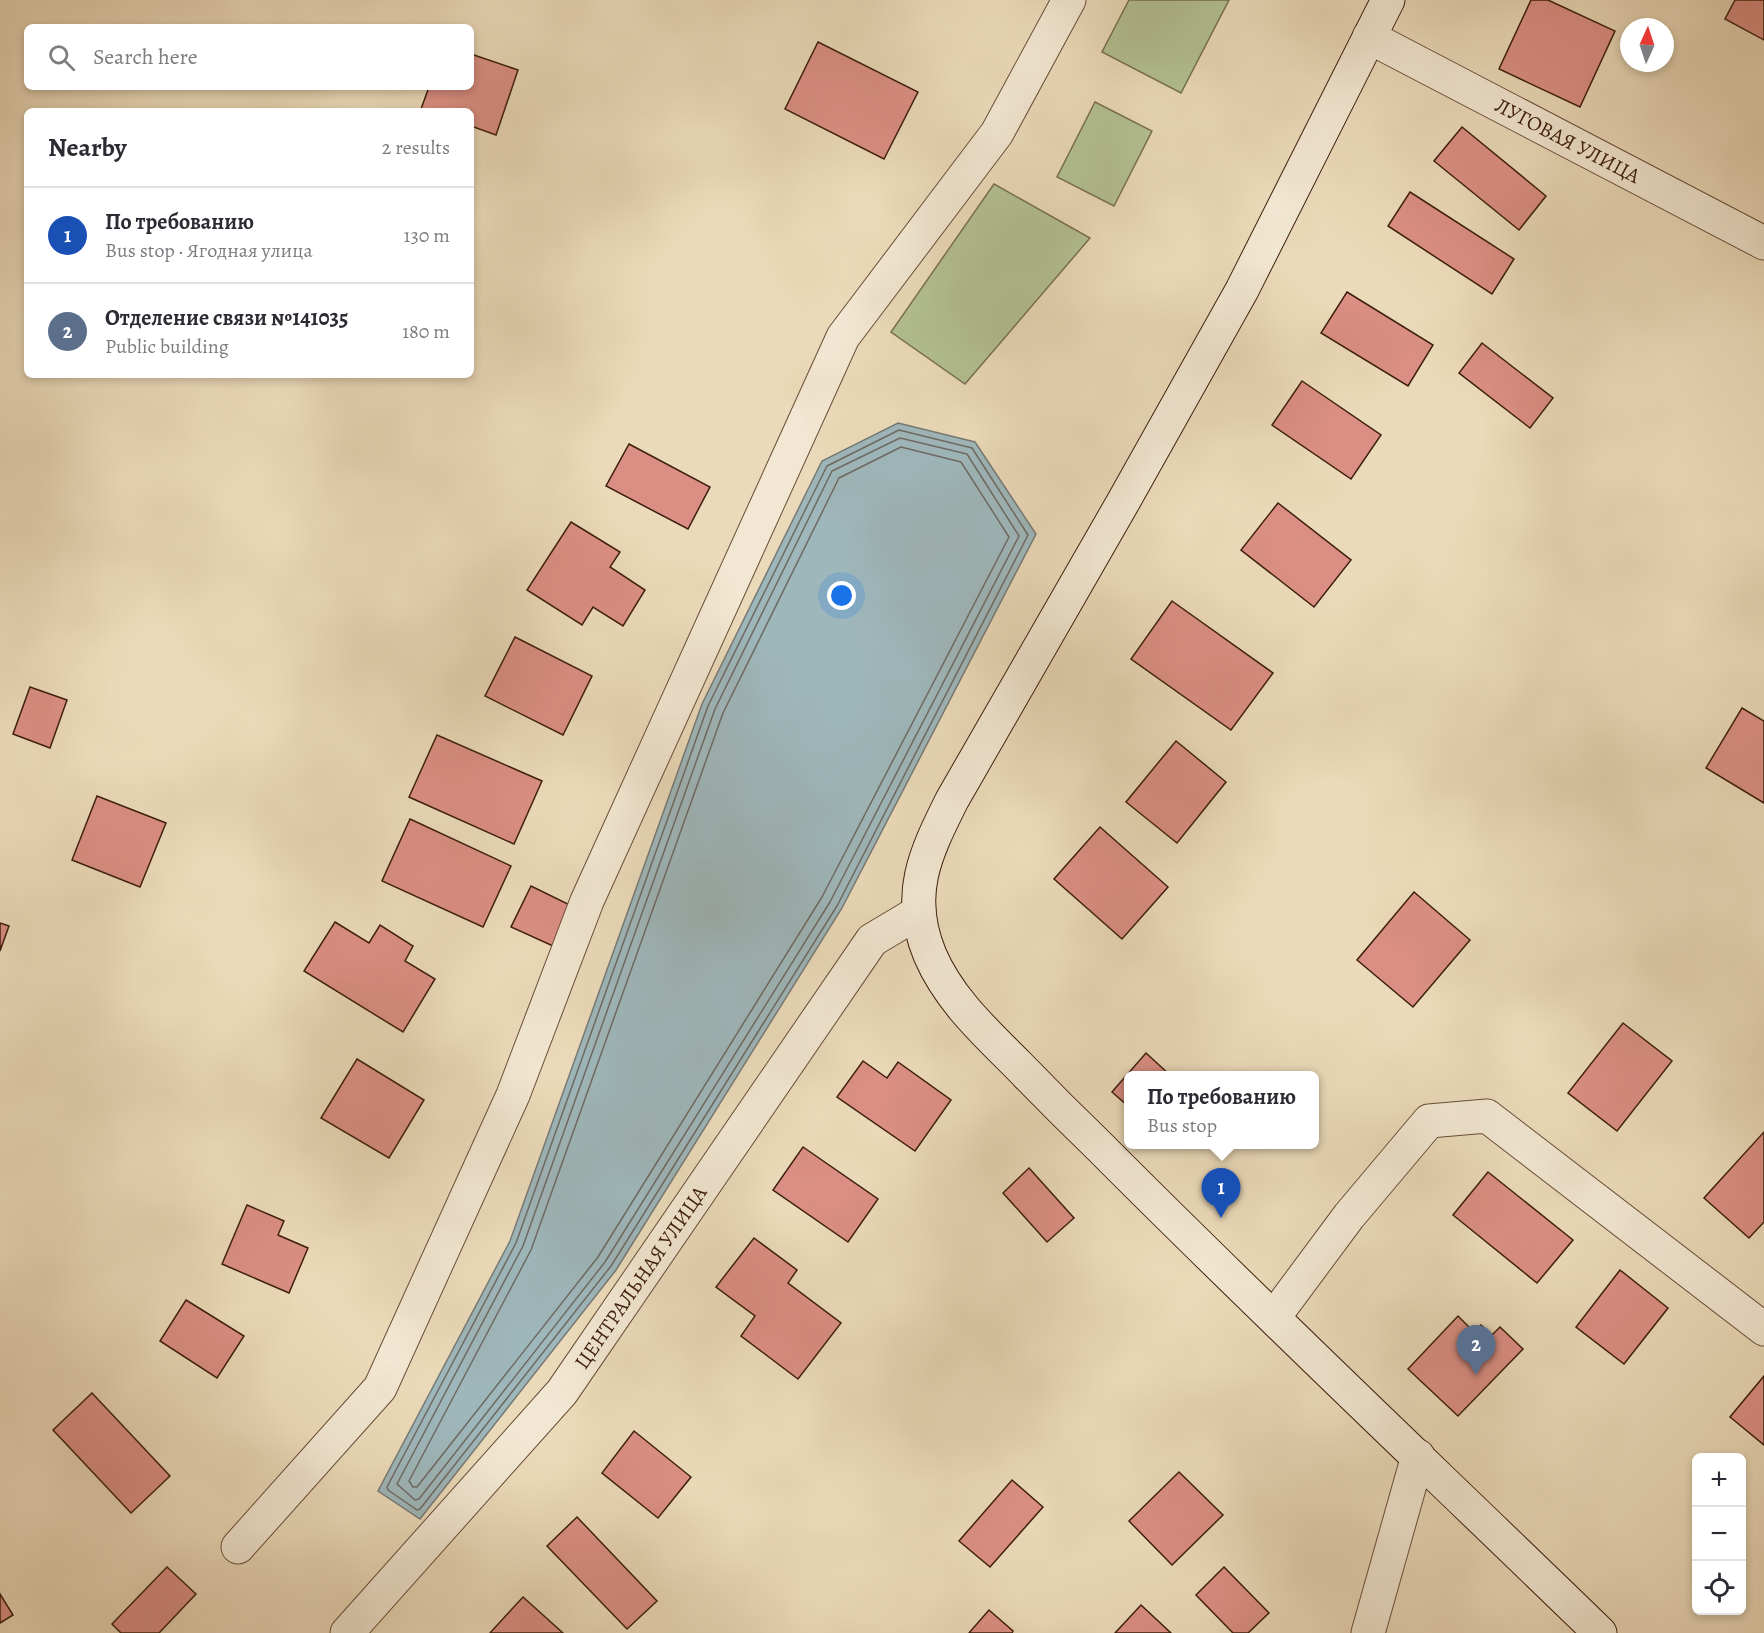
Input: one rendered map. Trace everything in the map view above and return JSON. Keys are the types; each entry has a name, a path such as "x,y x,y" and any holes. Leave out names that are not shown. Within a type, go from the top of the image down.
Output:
{"street":[{"path":"238,1547 380,1388 513,1095 587,901 843,337 997,133 1069,0"},
{"path":"1388,0 1242,290 952,800 929,845 921,871 918,891 919,912 929,952 941,980 965,1012 1274,1317 1600,1633"},
{"name":"ЛУГОВАЯ УЛИЦА","path":"1369,37 1764,243"},
{"name":"ЦЕНТРАЛЬНАЯ УЛИЦА","path":"347,1633 562,1392 872,940 919,912"},
{"path":"1274,1317 1349,1216 1429,1121 1487,1116 1764,1329"},
{"path":"1368,1633 1418,1456"}],"green space":[{"path":"1129,0 1229,0 1181,93 1102,52"},
{"path":"1095,102 1152,131 1114,206 1057,177"},
{"path":"994,184 1090,238 965,384 891,332"}],"water":[{"path":"898,423 975,442 1036,534 842,908 616,1270 420,1519 378,1491 510,1241 702,704 822,461"}],"building":[{"path":"1531,0 1548,0 1615,31 1580,107 1499,69"},
{"path":"1735,0 1764,0 1764,40 1725,19"},
{"path":"818,42 918,92 884,159 785,109"},
{"path":"474,55 518,70 496,135 474,127 474,108 421,108 428,90 474,90"},
{"path":"1462,127 1546,196 1519,230 1434,161"},
{"path":"1410,192 1514,259 1492,294 1388,226"},
{"path":"1347,292 1433,345 1408,386 1321,333"},
{"path":"1482,343 1553,398 1530,428 1459,373"},
{"path":"1302,381 1381,435 1351,479 1272,425"},
{"path":"629,444 710,487 688,529 606,486"},
{"path":"1278,503 1351,560 1314,607 1241,550"},
{"path":"571,522 620,552 610,567 645,590 623,626 593,607 582,625 527,590"},
{"path":"1172,601 1273,673 1231,730 1131,659"},
{"path":"515,637 592,676 563,735 485,696"},
{"path":"30,687 67,700 50,748 13,734"},
{"path":"1742,708 1764,721 1764,803 1706,768"},
{"path":"437,735 542,781 514,844 409,797"},
{"path":"1176,741 1226,782 1177,843 1126,802"},
{"path":"97,796 166,823 140,887 72,860"},
{"path":"410,819 511,866 483,927 382,881"},
{"path":"1100,827 1168,887 1122,939 1054,879"},
{"path":"531,886 572,906 553,946 511,927"},
{"path":"1414,892 1470,940 1413,1007 1357,960"},
{"path":"335,922 369,943 380,925 413,946 405,961 435,979 403,1032 304,971"},
{"path":"0,923 9,926 0,951"},
{"path":"1623,1023 1672,1061 1617,1131 1568,1093"},
{"path":"1146,1053 1166,1071 1130,1071"},
{"path":"357,1059 424,1100 389,1158 321,1118"},
{"path":"863,1061 887,1078 898,1062 951,1100 915,1151 837,1097"},
{"path":"1124,1078 1124,1102 1112,1092"},
{"path":"1764,1132 1764,1222 1749,1238 1704,1198"},
{"path":"803,1147 878,1199 848,1242 773,1190"},
{"path":"1029,1168 1074,1218 1047,1242 1003,1193"},
{"path":"1488,1172 1573,1240 1537,1283 1453,1215"},
{"path":"247,1205 284,1221 278,1235 308,1248 289,1293 222,1264"},
{"path":"754,1238 797,1270 788,1283 841,1323 798,1379 741,1336 755,1316 716,1287"},
{"path":"1620,1270 1668,1308 1624,1364 1576,1327"},
{"path":"186,1300 244,1336 217,1378 160,1341"},
{"path":"1458,1316 1474,1332 1481,1325 1492,1335 1500,1327 1523,1349 1458,1416 1408,1369"},
{"path":"1764,1376 1764,1445 1730,1417"},
{"path":"92,1393 170,1476 131,1513 53,1430"},
{"path":"634,1431 691,1477 658,1518 602,1473"},
{"path":"1179,1472 1223,1515 1172,1565 1129,1521"},
{"path":"1012,1480 1043,1507 990,1567 959,1541"},
{"path":"577,1517 657,1601 627,1629 547,1546"},
{"path":"167,1567 196,1594 159,1633 121,1633 112,1624"},
{"path":"1224,1567 1269,1613 1248,1633 1233,1633 1196,1595"},
{"path":"0,1594 13,1615 0,1623"},
{"path":"523,1597 563,1633 490,1633"},
{"path":"1141,1605 1171,1633 1115,1633"},
{"path":"989,1610 1013,1631 1012,1633 969,1633"}],"place":[{"name":"По требованию","path":"1221,1218"},
{"name":"Отделение связи №141035","path":"1476,1375"}]}
